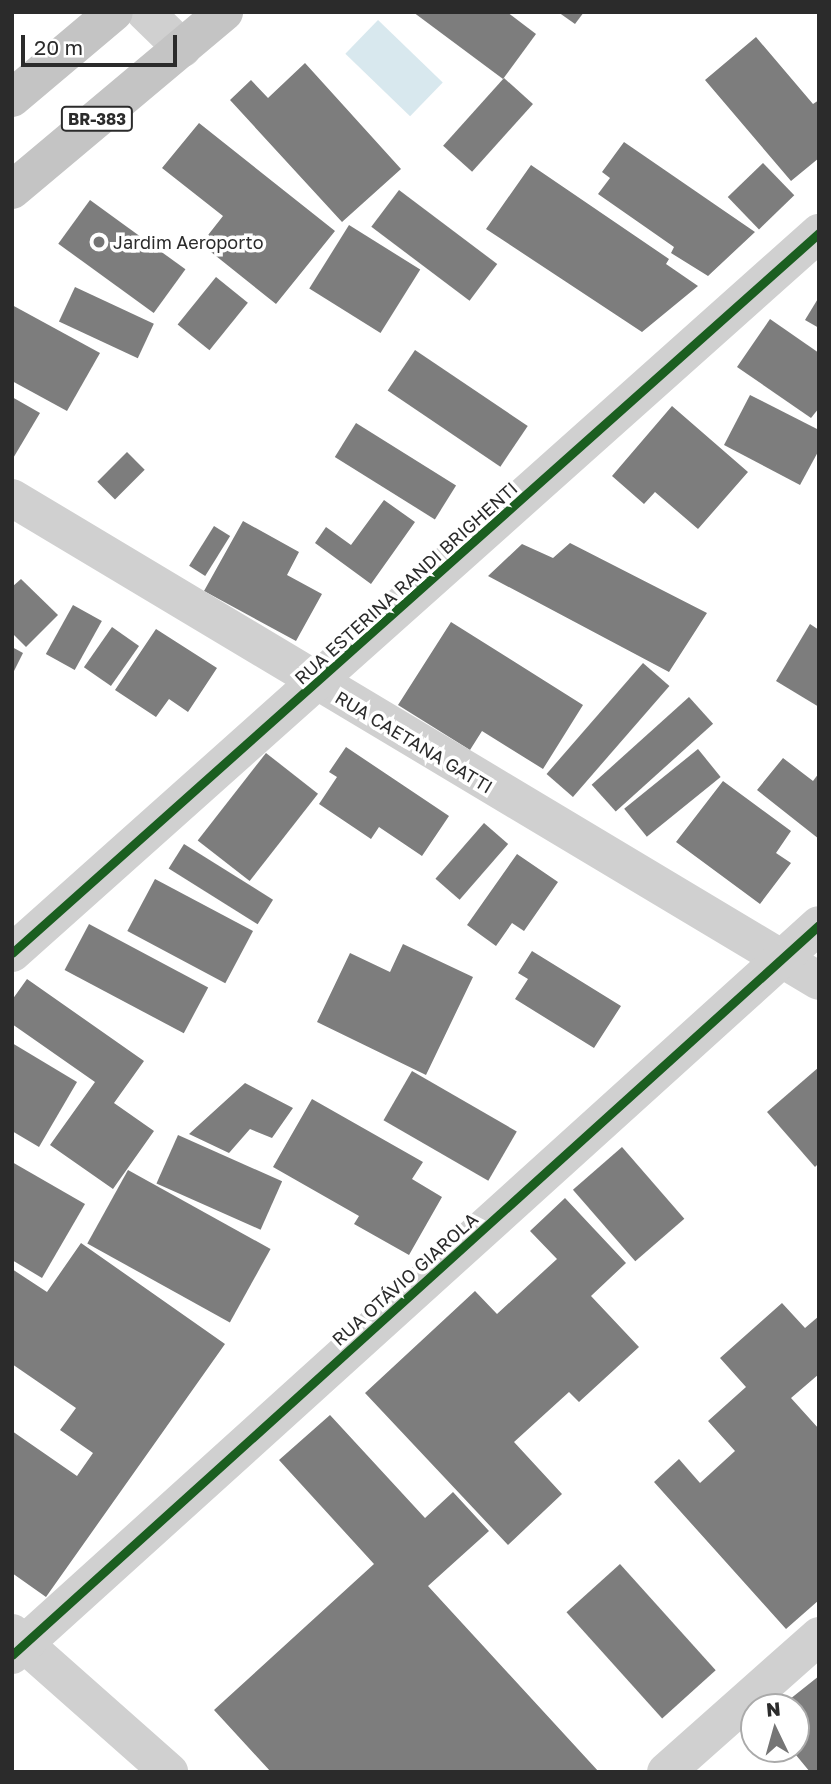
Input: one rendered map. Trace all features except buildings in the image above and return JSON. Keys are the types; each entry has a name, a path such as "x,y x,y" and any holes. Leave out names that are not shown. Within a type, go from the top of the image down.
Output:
{"main road":[{"path":"12,98 114,12"},
{"name":"BR-383","path":"12,190 224,12"}],"street":[{"path":"145,12 182,48"},
{"name":"RUA ESTERINA RANDI BRIGHENTI","path":"12,953 317,684 819,233"},
{"name":"RUA CAETANA GATTI","path":"12,498 779,961 819,981"},
{"name":"RUA OTÁVIO GIAROLA","path":"17,1643 819,925"},
{"path":"666,1772 819,1636"},
{"path":"17,1643 169,1772"}],"shaded area":[{"path":"378,20 443,83 410,116 345,54"}],"cycle path":[{"path":"12,953 819,233"},
{"path":"12,1655 819,925"}],"place":[{"name":"Jardim Aeroporto","path":"99,242"}]}
